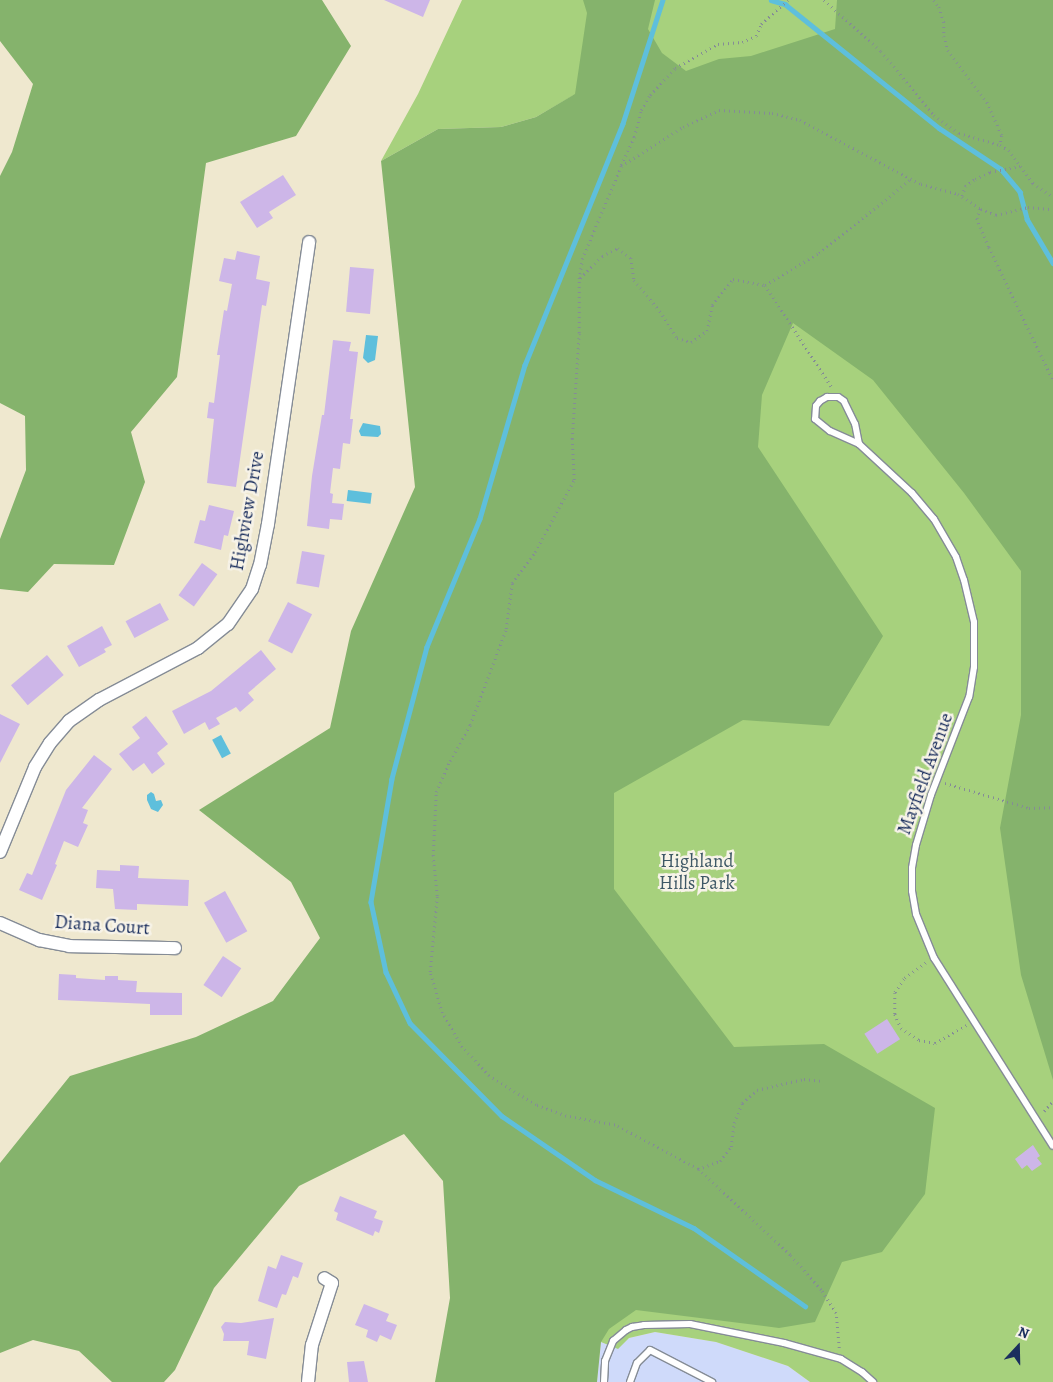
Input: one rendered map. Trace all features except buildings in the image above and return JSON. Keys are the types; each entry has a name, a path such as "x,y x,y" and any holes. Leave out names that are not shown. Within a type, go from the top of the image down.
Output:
{"street":[{"name":"Highview Drive","path":"0,852 38,761 50,743 69,721 99,700 205,643 228,624 252,588 260,565 268,524 309,242"},
{"name":"Diana Court","path":"0,923 39,940 69,946 175,948"},
{"path":"308,1382 312,1345 332,1283 324,1278"}],"lane":[{"name":"Mayfield Avenue","path":"838,397 827,397 820,401 816,406 815,419 830,431 859,444 912,493 934,519 956,557 972,607 975,643 972,681 962,719 920,827 912,868 912,891 916,914 934,958 1053,1146"},
{"path":"838,397 848,407 859,444"},
{"path":"604,1382 605,1361 613,1341 632,1327 690,1324 726,1330 840,1359 862,1372 873,1382"},
{"path":"630,1382 637,1363 650,1350 712,1382"}],"path":[{"path":"788,0 761,24 756,36 742,42 718,44 675,68 650,95 641,110 634,137 582,259 579,279 579,333 572,439 574,480 535,552 512,583 506,629 470,725 450,761 436,792 433,856 437,896 430,972 442,1013 462,1047 489,1076 536,1104 566,1116 614,1125 698,1169 790,1255 821,1290 836,1313 840,1359"},
{"path":"824,0 881,51 934,115 959,133 1000,144 1009,150 1033,183 1053,197"},
{"path":"934,0 940,7 948,50 987,102 1002,136 1000,144"},
{"path":"621,166 683,127 719,110 745,110 772,113 800,120 912,178 962,196 981,209 996,216 1017,208 1053,209"},
{"path":"962,196 965,186 976,179 990,172 1021,166"},
{"path":"579,279 602,256 618,248 631,258 634,280 660,311 676,338 692,342 707,331 712,304 733,279 765,285 819,253 912,178"},
{"path":"981,209 977,218 989,247 1053,380"},
{"path":"765,285 838,397"},
{"path":"937,781 1029,808 1053,807"},
{"path":"934,958 904,979 895,993 895,1014 901,1028 919,1040 935,1043 974,1020"},
{"path":"698,1169 720,1161 731,1147 734,1123 742,1104 757,1090 804,1079 822,1081"}],"shaded area":[{"path":"655,1332 716,1342 788,1366 810,1382 597,1382 601,1342 618,1348 629,1338"}],"green space":[{"path":"0,0 322,0 351,46 296,136 206,163 177,377 131,432 145,482 114,565 54,564 28,592 0,589 0,539 26,470 25,416 0,403 0,176 12,152 33,84 0,41"},
{"name":"Highland Hills Park","path":"462,0 1053,0 1053,1382 810,1382 788,1366 716,1342 655,1332 629,1338 618,1349 601,1342 574,95 536,117 501,127 438,129 381,161 418,94"},
{"name":"Highland Hills Park","path":"583,0 655,0 648,29 662,53 686,71 719,59 751,56 835,29 837,0 1053,0 1053,1080 1021,975 1000,828 1021,715 1021,571 964,493 873,380 793,323 762,395 758,447 883,636 829,726 743,720 614,793 614,889 734,1047 824,1044 935,1108 925,1194 882,1252 842,1262 815,1322 779,1328 636,1310 609,1329 601,1342 597,1382 435,1382 450,1298 443,1181 404,1134 299,1186 214,1288 175,1370 164,1382 112,1382 79,1351 33,1340 0,1353 0,1163 70,1076 196,1037 273,1001 320,938 291,882 199,810 330,728 351,631 415,487 381,161 438,129 501,127 536,117 575,94 587,13"}],"water":[{"path":"366,335 378,336 375,360 368,363 363,358"},
{"path":"363,423 380,426 381,434 378,437 361,436 359,431"},
{"path":"348,490 372,493 370,504 347,501"},
{"path":"221,735 231,754 222,758 212,740"},
{"path":"151,792 154,794 156,801 161,800 163,805 158,812 151,809 147,800 147,795"}],"waterway":[{"path":"663,0 623,124 525,365 480,519 427,647 392,779 371,902 386,972 410,1023 502,1116 595,1180 694,1228 805,1306"},
{"path":"771,0 785,4 939,128 1001,169 1020,192 1027,219 1053,263"}]}
